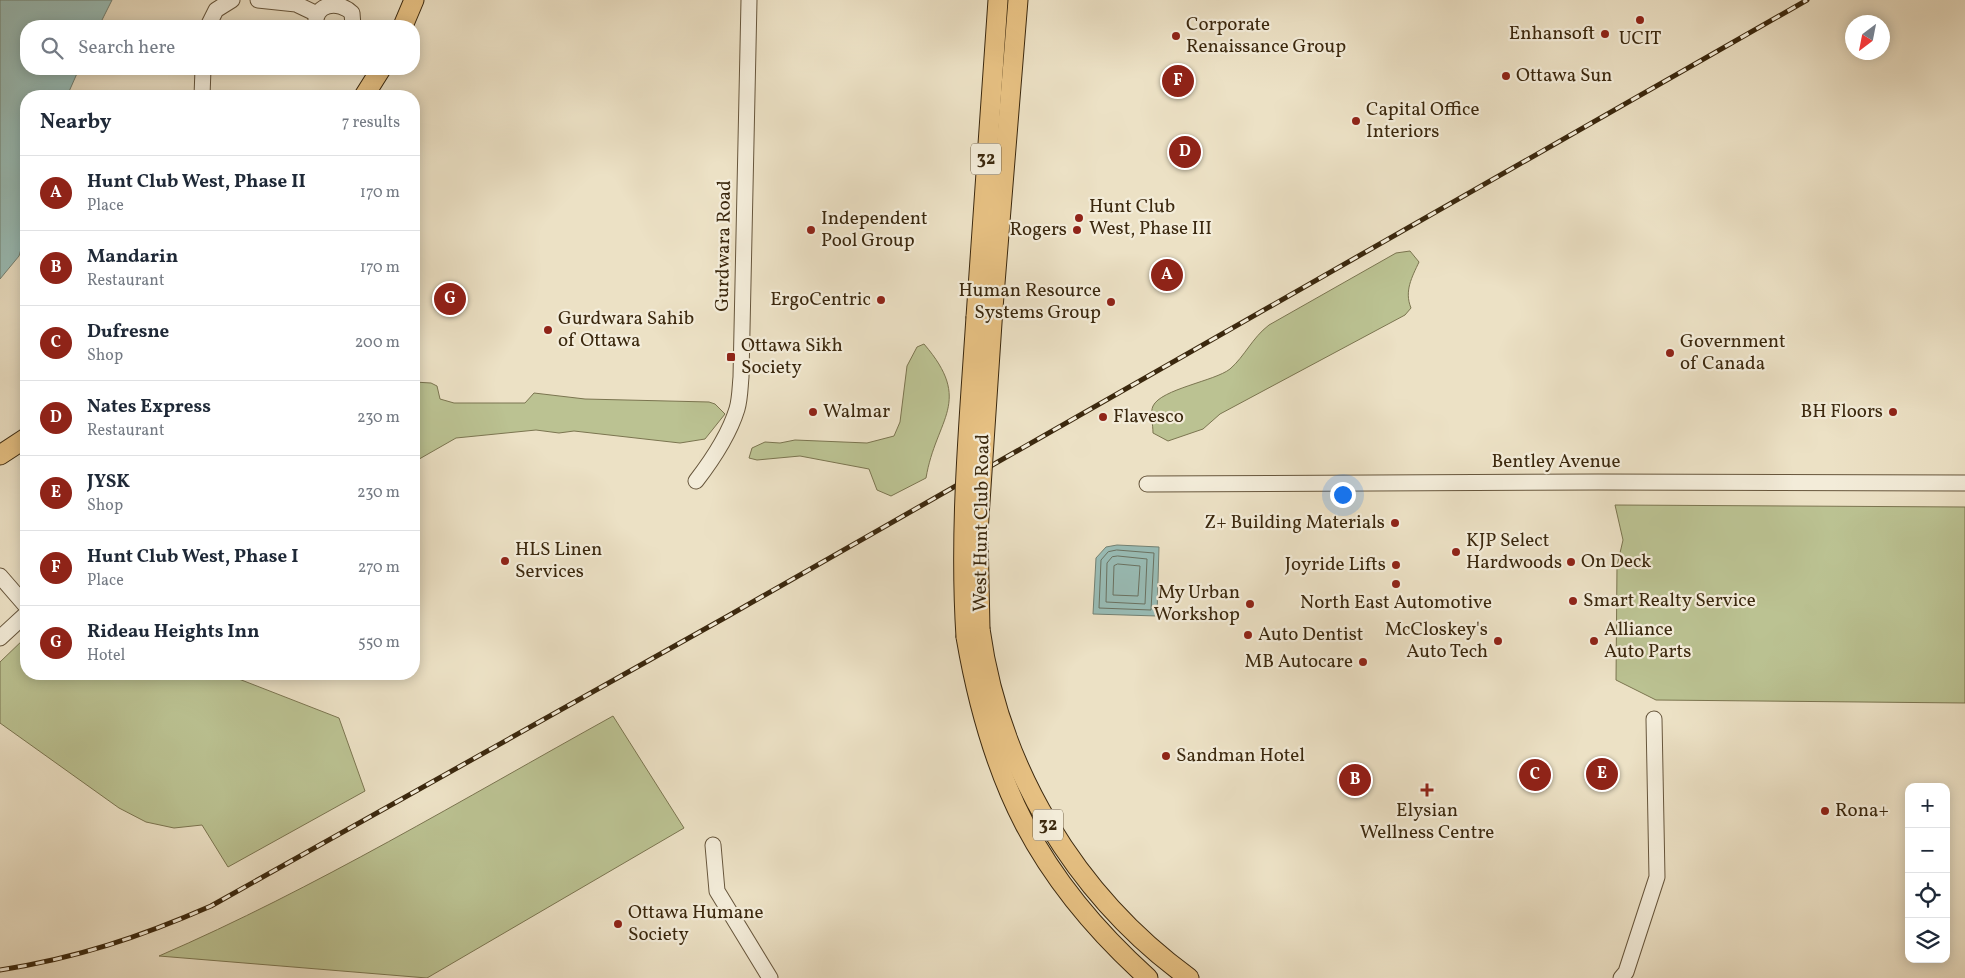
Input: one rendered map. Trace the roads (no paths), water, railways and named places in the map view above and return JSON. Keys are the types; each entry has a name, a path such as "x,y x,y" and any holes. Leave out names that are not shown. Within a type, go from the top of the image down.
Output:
{"main road":[{"path":"406,20 414,0"},
{"name":"West Hunt Club Road","path":"998,0 963,511 963,582 973,633 986,662 999,717 1021,771 1052,832 1076,867 1115,914 1143,941 1189,978"},
{"name":"West Hunt Club Road","path":"1018,0 993,308 978,532 973,633 975,689 992,749 1022,821 1069,894 1114,946 1148,978"},
{"path":"368,90 377,75"},
{"path":"0,455 20,442"}],"street":[{"path":"211,20 216,10 232,0"},
{"path":"258,0 296,4 316,20 320,8 331,2 343,4 352,13 353,20"},
{"name":"Gurdwara Road","path":"696,481 709,465 729,429 738,407 742,377 749,0"},
{"path":"202,90 204,75"},
{"name":"Bentley Avenue","path":"1147,484 1965,483"},
{"path":"0,576 20,599"},
{"path":"0,638 20,620"},
{"path":"1625,976 1657,877 1654,719"},
{"path":"713,845 717,891 770,978"}],"water":[{"path":"0,0 112,0 102,20 20,20 20,75 76,75 70,90 20,90 20,253 0,279"},
{"path":"1117,545 1159,547 1157,616 1093,614 1096,558 1106,547"}],"railway":[{"path":"0,970 82,953 133,937 211,906 728,616 1807,0"}],"place":[{"name":"UCIT","path":"1640,20"},
{"name":"Enhansoft","path":"1605,34"},
{"name":"Corporate Renaissance Group","path":"1176,36"},
{"name":"Ottawa Sun","path":"1506,76"},
{"name":"Hunt Club West, Phase I","path":"1178,81"},
{"name":"Capital Office Interiors","path":"1356,121"},
{"name":"Nates Express","path":"1185,152"},
{"name":"Hunt Club West, Phase III","path":"1079,218"},
{"name":"Independent Pool Group","path":"811,230"},
{"name":"Rogers","path":"1077,230"},
{"name":"Hunt Club West, Phase II","path":"1167,275"},
{"name":"Rideau Heights Inn","path":"450,299"},
{"name":"ErgoCentric","path":"881,300"},
{"name":"Human Resource Systems Group","path":"1111,302"},
{"name":"Gurdwara Sahib of Ottawa","path":"548,330"},
{"name":"Government of Canada","path":"1670,353"},
{"name":"Ottawa Sikh Society","path":"731,357"},
{"name":"Walmar","path":"813,412"},
{"name":"BH Floors","path":"1893,412"},
{"name":"Flavesco","path":"1103,417"},
{"name":"Z+ Building Materials","path":"1395,523"},
{"name":"KJP Select Hardwoods","path":"1456,552"},
{"name":"HLS Linen Services","path":"505,561"},
{"name":"On Deck","path":"1571,562"},
{"name":"Joyride Lifts","path":"1396,565"},
{"name":"North East Automotive","path":"1396,584"},
{"name":"Smart Realty Service","path":"1573,601"},
{"name":"My Urban Workshop","path":"1250,604"},
{"name":"Auto Dentist","path":"1248,635"},
{"name":"McCloskey's Auto Tech","path":"1498,641"},
{"name":"Alliance Auto Parts","path":"1594,641"},
{"name":"MB Autocare","path":"1363,662"},
{"name":"Sandman Hotel","path":"1166,756"},
{"name":"JYSK","path":"1602,774"},
{"name":"Dufresne","path":"1535,775"},
{"name":"Mandarin","path":"1355,780"},
{"name":"Elysian Wellness Centre","path":"1427,790"},
{"name":"Rona+","path":"1825,811"},
{"name":"Ottawa Humane Society","path":"618,924"}]}
